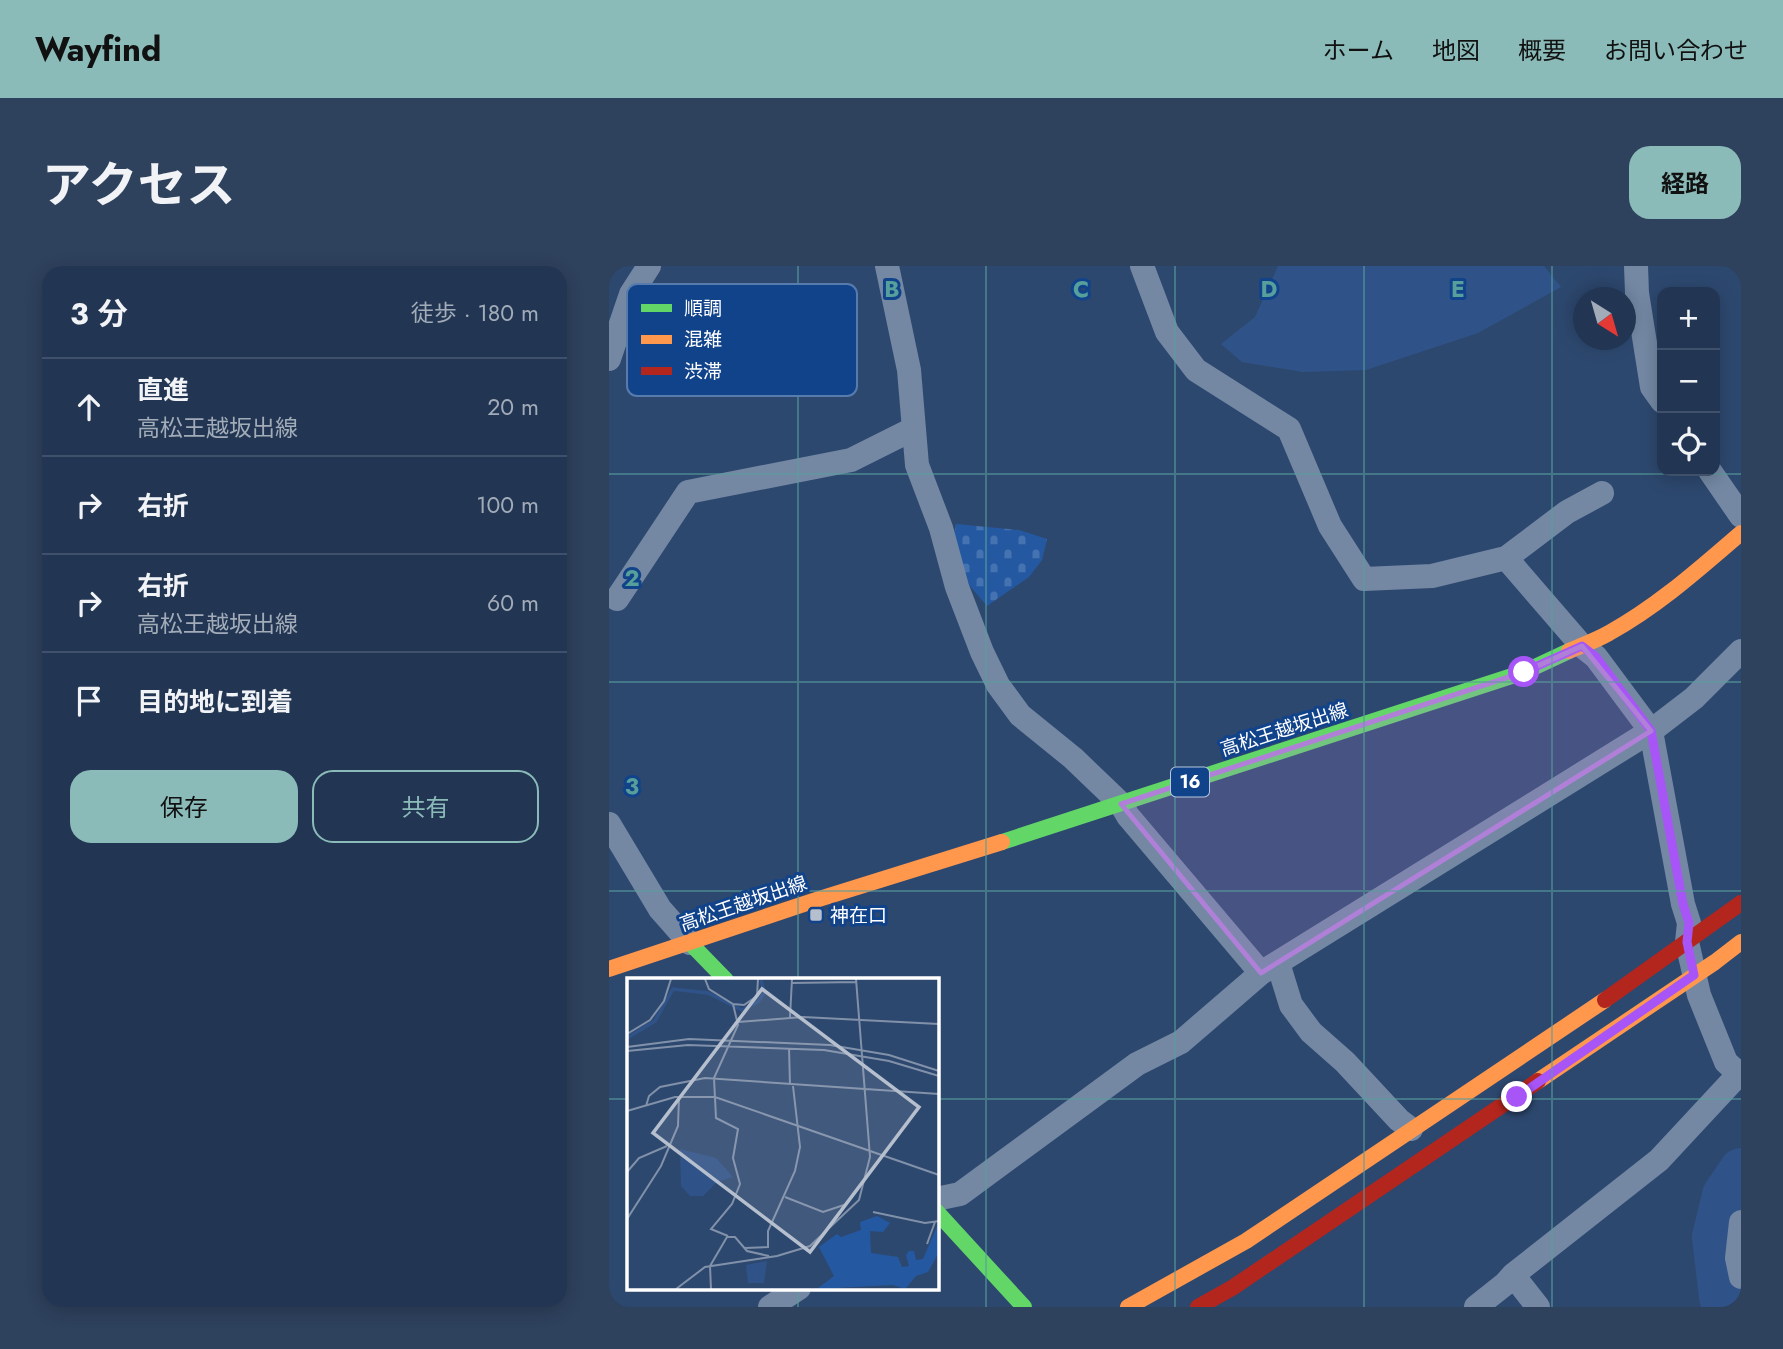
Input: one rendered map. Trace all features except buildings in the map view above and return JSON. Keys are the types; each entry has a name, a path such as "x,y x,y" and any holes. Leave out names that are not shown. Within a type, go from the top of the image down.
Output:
{"main road":[{"name":"高松王越坂出線","path":"609,969 1524,672 1609,633 1649,608 1685,582 1741,533"},
{"path":"1128,1307 1246,1241 1583,1016 1741,903"},
{"path":"690,943 724,978"},
{"path":"1198,1307 1369,1196 1741,943"},
{"path":"938,1213 1024,1307"}],"street":[{"path":"637,284 649,266"},
{"path":"887,266 909,370 916,465 941,528 957,587 997,685 1020,715 1073,758 1121,804 1128,816 1269,968 1311,1032 1345,1062 1411,1129"},
{"path":"1142,266 1167,332 1196,370 1289,429 1330,526 1364,579 1432,576 1506,558 1567,512 1602,493"},
{"path":"1636,266 1637,293 1652,387 1657,394"},
{"path":"609,359 627,306"},
{"path":"617,599 688,492 851,460 913,429"},
{"path":"1713,476 1741,516"},
{"path":"1476,1307 1658,1160 1740,1075 1726,1062 1699,995 1687,942 1689,923 1680,891 1651,731 1596,657 1582,646 1506,558"},
{"path":"938,1199 960,1194 1137,1064 1181,1042 1269,968 1651,731 1693,698 1741,651"},
{"path":"609,824 660,909 690,943"},
{"path":"1741,1222 1737,1258 1741,1276"},
{"path":"1513,1275 1538,1307"},
{"path":"770,1307 796,1290"}],"highlighted area":[{"path":"1582,646 1651,731 1261,973 1121,804 1524,672"}],"green space":[{"path":"956,524 1019,530 1047,539 1042,560 1029,577 987,606 970,586 951,551"}],"shaded area":[{"path":"1278,266 1544,266 1561,287 1478,333 1366,370 1303,372 1242,362 1221,344 1255,317"}],"waterway":[{"path":"1732,1307 1721,1297 1714,1237 1724,1195 1741,1170"}],"traffic: fast":[{"path":"1002,842 1524,672 1569,651"},
{"path":"690,943 724,978"},
{"path":"938,1213 1024,1307"}],"traffic: slow":[{"path":"1569,651 1604,636 1644,611 1741,533"},
{"path":"609,969 1002,842"},
{"path":"1538,1081 1741,942"},
{"path":"1128,1307 1246,1241 1605,1000"}],"traffic: jam":[{"path":"1605,1000 1741,903"},
{"path":"1198,1307 1232,1288 1538,1081"}],"place":[{"name":"神在口","path":"816,915"}],"route":[{"path":"1517,1097 1694,975 1687,942 1689,923 1683,904 1651,731 1596,657 1582,646 1524,672"}]}
